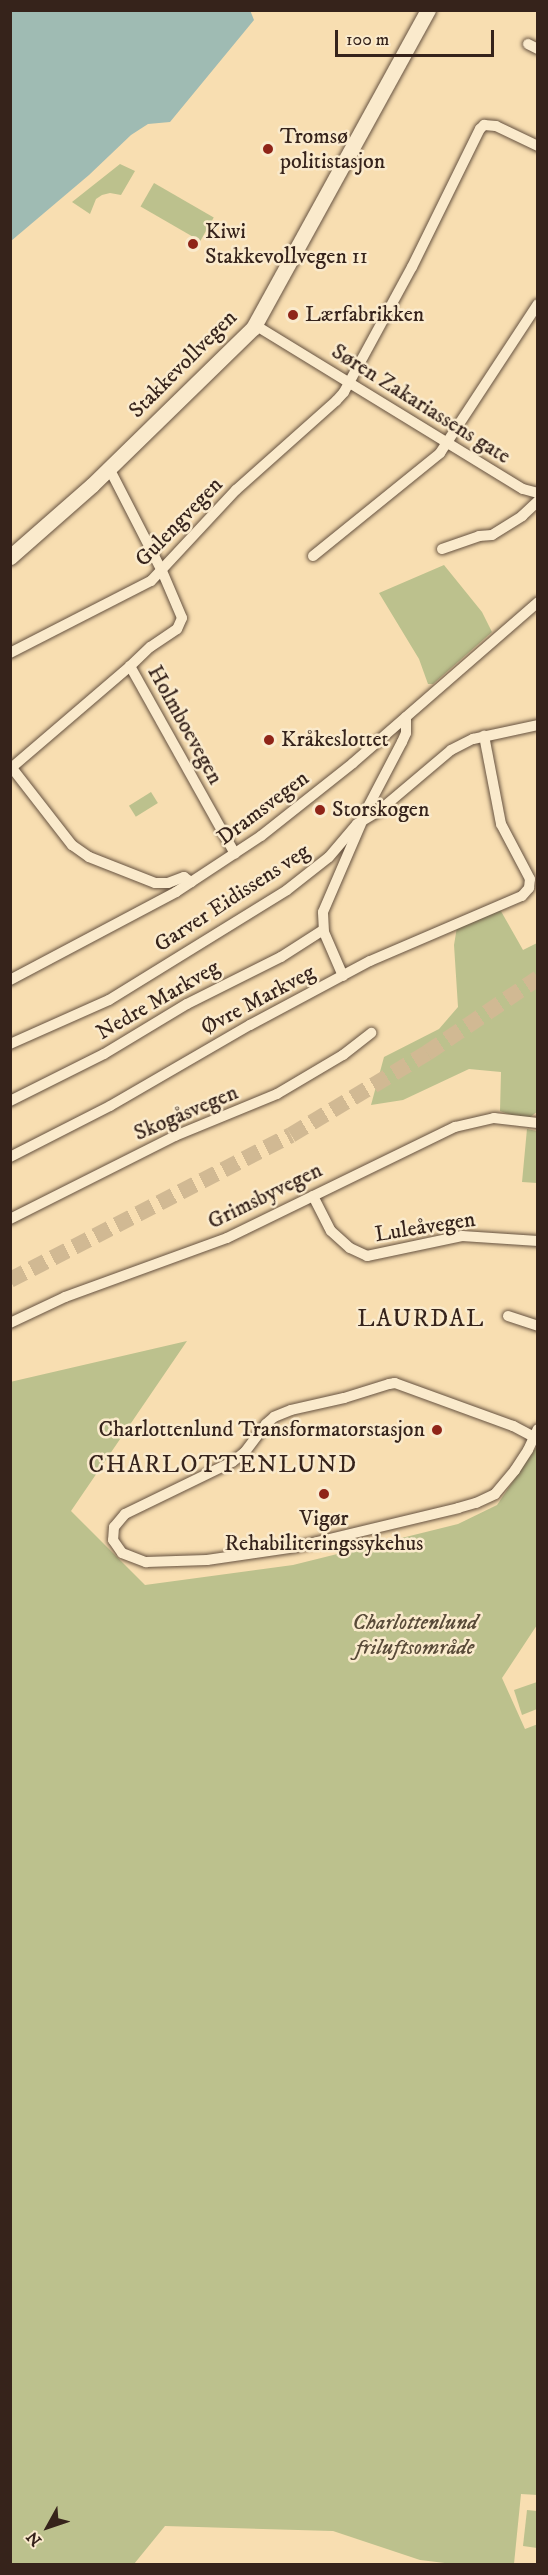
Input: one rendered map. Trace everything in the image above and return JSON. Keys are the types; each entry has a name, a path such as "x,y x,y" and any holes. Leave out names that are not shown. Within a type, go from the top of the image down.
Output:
{"street":[{"name":"Stakkevollvegen","path":"10,557 109,468 230,353 255,325 428,11"},
{"name":"Gulengvegen","path":"10,653 137,589 162,571 251,476 336,401 349,382 441,211 476,133 484,125 496,126 537,146"},
{"path":"313,556 411,478 448,443 537,304"},
{"name":"Søren Zakariassens gate","path":"255,325 523,489 537,494"},
{"name":"Holmboevegen","path":"109,468 162,571 180,611 182,622 130,666 235,854"},
{"path":"442,549 479,536 492,535 522,516 537,501"},
{"name":"Dramsvegen","path":"10,980 114,927 191,882 298,809 537,602"},
{"path":"130,666 11,769 72,845 89,858 155,883 168,883 184,877 191,882"},
{"path":"343,976 323,930 325,903 406,733 406,717"},
{"name":"Garver Eidissens veg","path":"10,1044 109,1000 230,927 316,869 363,820 380,810 451,750 484,736 537,725"},
{"name":"Øvre Markveg","path":"10,1157 110,1106 250,1025 383,955 520,898 529,888 529,875 507,837 498,815 492,767 484,736"},
{"name":"Nedre Markveg","path":"10,1101 104,1054 188,1004 290,952 323,930"},
{"name":"Skogåsvegen","path":"10,1219 175,1136 277,1094 343,1055 371,1033"},
{"name":"Grimsbyvegen","path":"10,1323 65,1297 227,1238 423,1141 468,1122 504,1118 537,1123"},
{"name":"Luleåvegen","path":"313,1196 331,1231 350,1248 367,1256 462,1236 537,1240"},
{"path":"508,1316 537,1326"},
{"path":"395,1383 536,1433 515,1470 495,1494 458,1508 296,1547 207,1560 146,1562 128,1556 115,1545 112,1534 114,1527 125,1514 224,1467 245,1452 274,1417 291,1410 395,1383"}],"green space":[{"path":"120,164 135,171 121,195 110,193 102,195 96,199 90,214 72,202"},
{"path":"154,183 214,218 200,241 140,206"},
{"path":"444,565 482,612 492,632 433,684 428,684 419,659 379,593"},
{"path":"151,792 158,803 136,817 129,806"},
{"path":"498,906 523,950 537,943 537,1112 526,1120 500,1111 501,1072 469,1069 403,1100 371,1105 384,1057 439,1029 458,1007 454,945 457,927"},
{"path":"527,1129 537,1131 537,1183 522,1182"},
{"name":"Charlottenlund friluftsområde","path":"187,1341 71,1511 145,1585 293,1565 458,1524 497,1505 537,1446 537,1625 502,1678 525,1729 538,1724 538,2495 521,2494 514,2564 453,2564 420,2560 333,2531 165,2526 134,2564 11,2564 10,1382"},
{"path":"537,1682 537,1709 522,1715 514,1690"},
{"path":"527,2510 537,2511 537,2548 523,2546"}],"water":[{"path":"11,10 250,10 254,20 170,122 148,124 131,135 89,175 11,241"}],"tunnel":[{"path":"10,1280 291,1135 427,1053 538,978"}],"place":[{"name":"Tromsø politistasjon","path":"268,149"},
{"name":"Kiwi Stakkevollvegen 11","path":"193,244"},
{"name":"Lærfabrikken","path":"293,315"},
{"name":"Kråkeslottet","path":"269,740"},
{"name":"Storskogen","path":"320,810"},
{"name":"Charlottenlund Transformatorstasjon","path":"437,1430"},
{"name":"Vigør Rehabiliteringssykehus","path":"324,1494"}],"district":[{"name":"LAURDAL","path":"421,1320"},
{"name":"CHARLOTTENLUND","path":"223,1466"}]}
